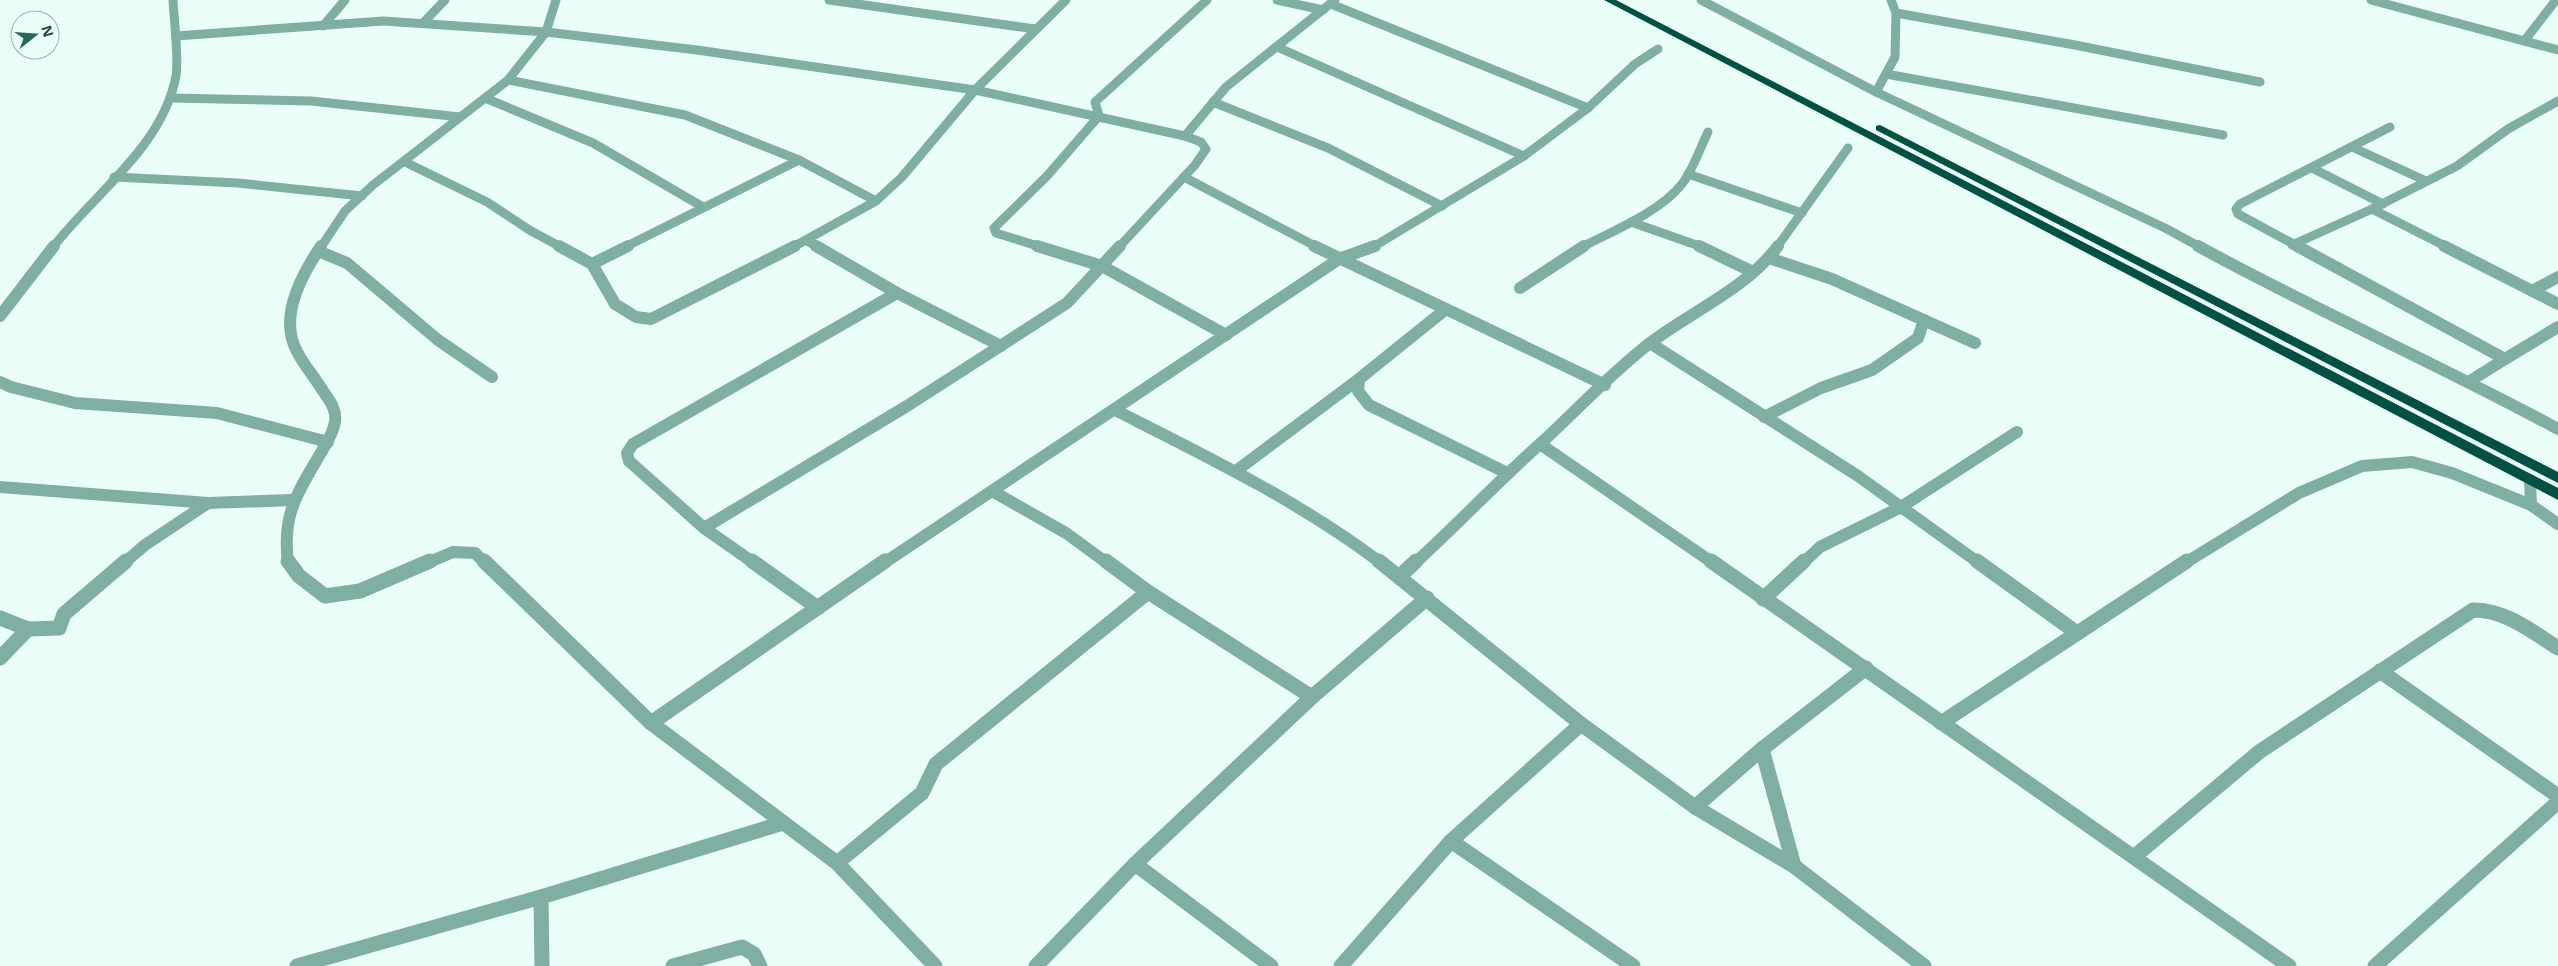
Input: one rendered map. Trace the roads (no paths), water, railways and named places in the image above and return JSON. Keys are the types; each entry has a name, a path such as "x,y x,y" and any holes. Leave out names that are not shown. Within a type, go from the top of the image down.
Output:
{"highway":[{"path":"1609,0 2025,215 2558,495"},
{"path":"1628,0 2015,196 2558,478"}],"street":[{"path":"0,316 72,223 150,139 170,98 176,75 176,36 173,0"},
{"path":"323,26 346,0"},
{"path":"423,23 445,0"},
{"path":"556,0 546,32 508,80 345,211 318,251 297,289 290,317 294,345 334,408 335,422 328,442 294,500 286,519 285,541 288,563 299,576 325,596 360,591 452,552 474,553 651,723 837,863 935,966"},
{"path":"829,0 1036,29"},
{"path":"405,162 487,202 531,231 592,264 614,304 636,317 651,319 807,241 876,200 902,177 975,90 1066,0"},
{"path":"1099,116 1095,102 1207,0"},
{"path":"1277,0 1323,10"},
{"path":"1701,0 1876,92 2165,228 2240,269 2470,381 2558,429"},
{"path":"1876,92 1895,56 1896,13 1891,0"},
{"path":"2371,0 2558,50"},
{"path":"2525,40 2556,0"},
{"path":"1185,136 1226,88 1333,2 1588,108"},
{"path":"1896,13 2076,45 2260,82"},
{"path":"176,36 383,21 546,32 697,50 975,90 1099,116 1185,136 1201,142 1206,149 1184,177 1067,303 907,406 704,528"},
{"path":"1277,47 1524,156"},
{"path":"651,723 818,608 1339,259 1372,248 1524,156 1588,108 1635,64 1658,49"},
{"path":"1886,74 2223,135"},
{"path":"508,80 685,115 799,160 876,200"},
{"path":"170,98 311,101 460,117"},
{"path":"485,98 593,143 703,207"},
{"path":"2292,245 2383,204 2457,166 2508,129 2558,101"},
{"path":"1213,102 1328,148 1442,206"},
{"path":"1099,116 1047,176 994,228 996,233 1102,266 1226,335"},
{"path":"2390,127 2240,204 2236,209 2238,214 2505,359"},
{"path":"1520,288 1578,249 1631,222 1670,196 1683,183 1708,132"},
{"path":"2352,147 2426,181"},
{"path":"1399,577 1463,520 1507,474 1650,343 1723,295 1769,258 1848,148"},
{"path":"592,264 799,160"},
{"path":"2312,168 2383,204"},
{"path":"1688,174 1802,213"},
{"path":"114,177 205,180 294,187 362,196"},
{"path":"1184,177 1339,259 1605,385"},
{"path":"2372,209 2558,304"},
{"path":"1631,222 1697,245 1753,272"},
{"path":"807,241 897,293 1002,346"},
{"path":"318,251 347,263 438,340 492,377"},
{"path":"1769,258 1832,279 1975,343"},
{"path":"2532,291 2558,277"},
{"path":"818,608 704,528 629,461 627,453 633,444 897,293"},
{"path":"1236,470 1359,379 1446,309"},
{"path":"1764,417 1821,388 1872,370 1918,338 1924,320"},
{"path":"2470,381 2558,327"},
{"path":"1650,343 1858,476 2077,633"},
{"path":"1359,379 1358,391 1369,405 1507,474"},
{"path":"0,382 11,388 75,403 217,413 328,442"},
{"path":"1115,410 1236,470 1352,541 1427,598 1581,724 1695,807 1794,866 1924,966"},
{"path":"1763,599 1820,547 1901,507 2017,432"},
{"path":"1540,444 1866,668 1941,723 2289,966"},
{"path":"1941,723 2142,589 2299,493 2362,466 2412,462 2452,473 2531,505 2558,524"},
{"path":"2530,480 2528,493 2531,505"},
{"path":"0,487 208,503 294,500"},
{"path":"992,491 1066,533 1148,592 1312,697"},
{"path":"0,618 28,630 59,628 64,614 145,545 208,503"},
{"path":"837,863 922,793 936,764 1148,592"},
{"path":"1036,966 1135,864 1312,697 1427,598"},
{"path":"2134,856 2259,752 2473,610 2483,609 2502,614 2558,648"},
{"path":"0,658 28,630"},
{"path":"1695,807 1762,749 1866,668"},
{"path":"2380,671 2558,796"},
{"path":"1341,966 1452,841 1581,724"},
{"path":"1762,749 1794,866"},
{"path":"2375,966 2558,802"},
{"path":"297,966 541,897 783,823"},
{"path":"1452,841 1633,966"},
{"path":"1135,864 1271,966"},
{"path":"541,897 542,966"},
{"path":"673,966 742,947 754,954 760,966"}]}
